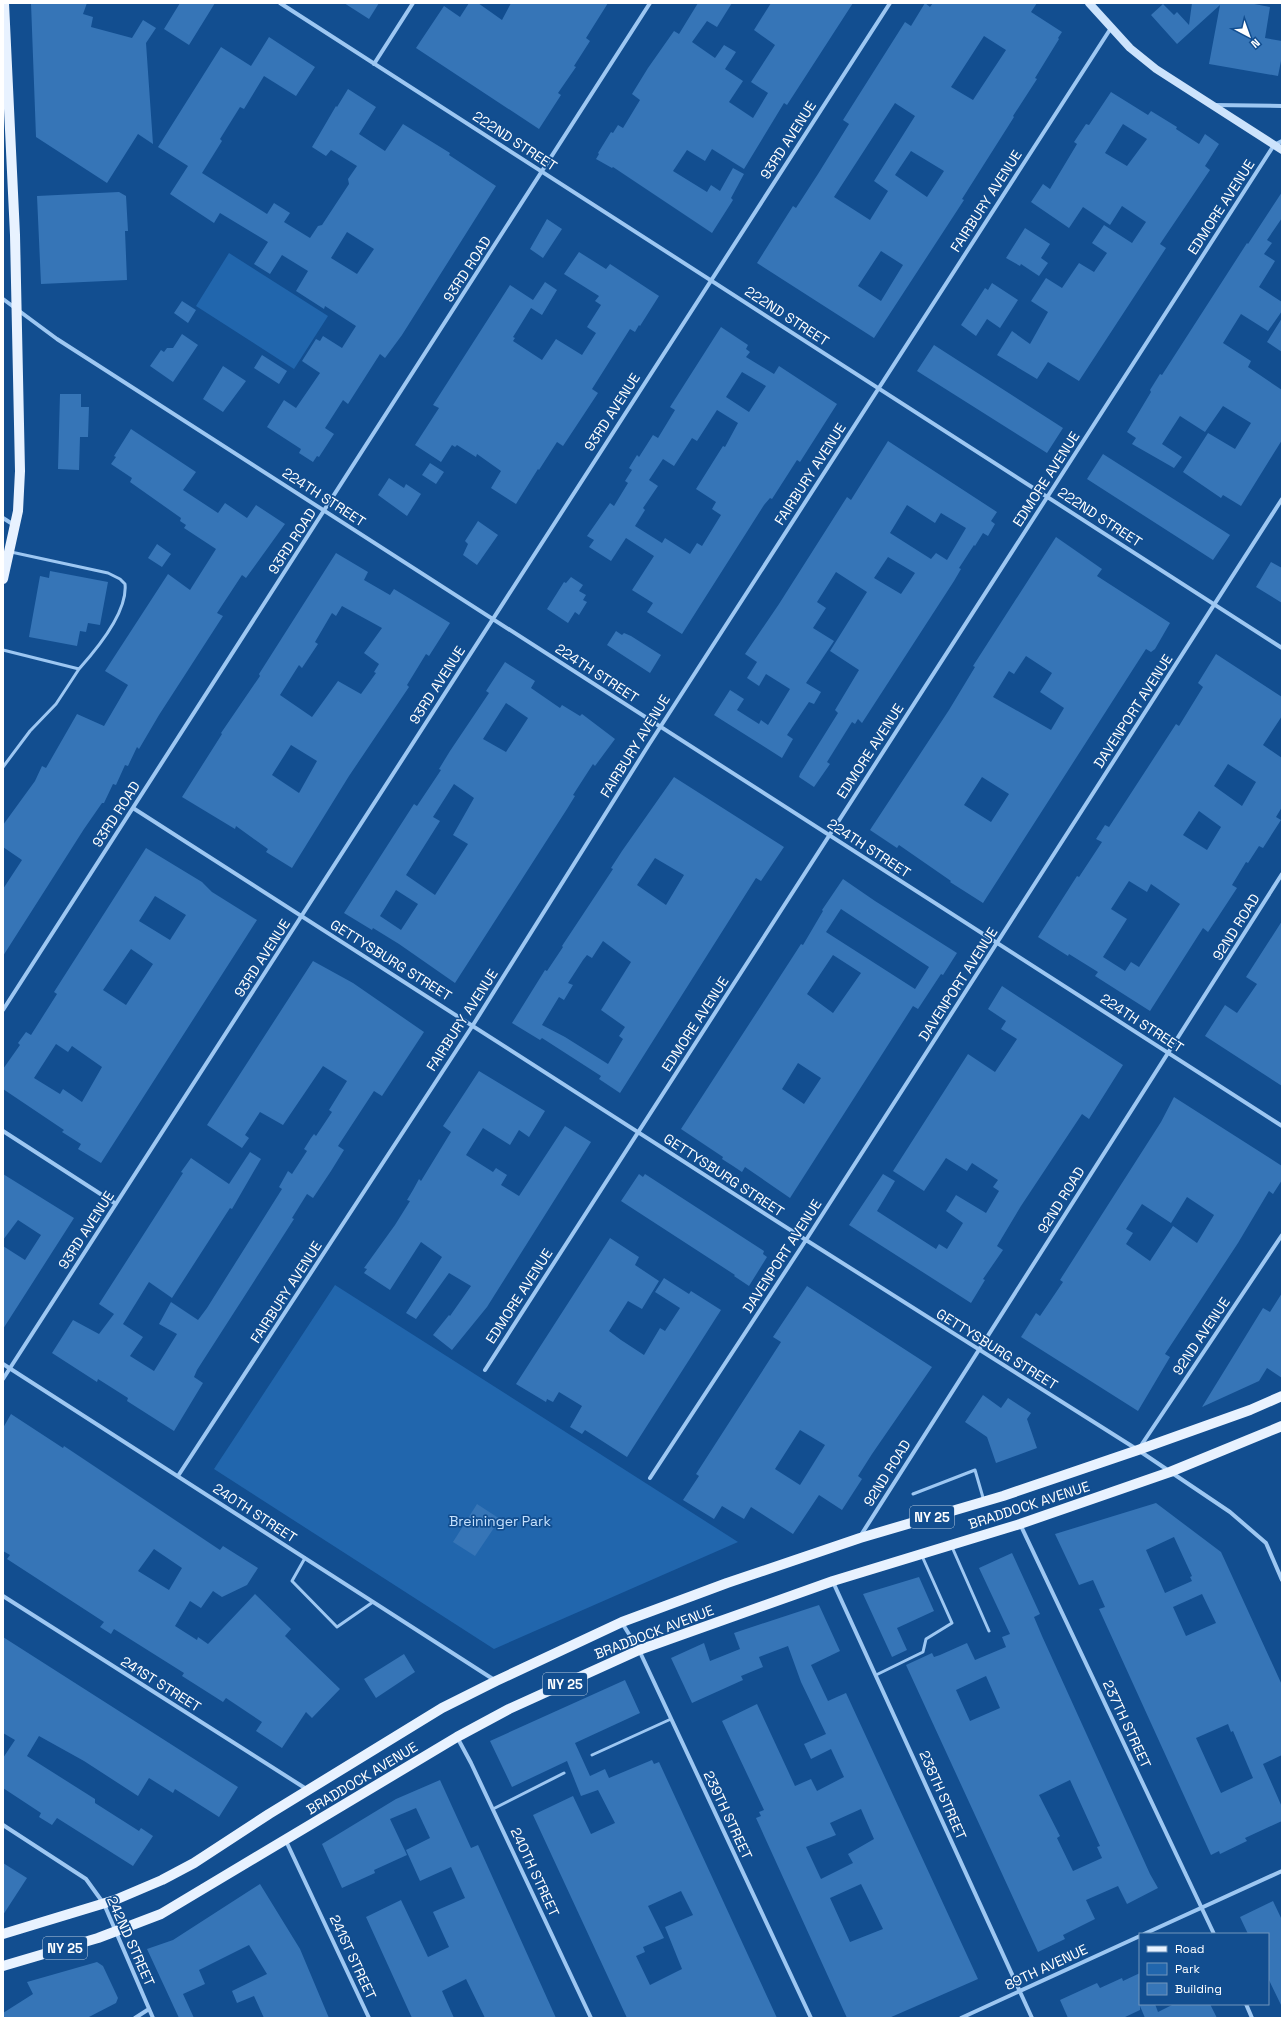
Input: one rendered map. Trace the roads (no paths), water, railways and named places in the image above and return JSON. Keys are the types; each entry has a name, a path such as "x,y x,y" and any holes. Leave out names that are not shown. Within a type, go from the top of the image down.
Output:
{"main road":[{"path":"3,579 18,511 20,471 18,312 4,3"},
{"path":"1089,3 1130,48 1156,69 1212,105 1278,143 1282,150"},
{"name":"BRADDOCK AVENUE","path":"3,1934 104,1904 162,1880 194,1863 308,1790 442,1708 622,1622 727,1583 860,1538 984,1502 1138,1450 1250,1410 1282,1396"},
{"name":"BRADDOCK AVENUE","path":"3,1966 116,1931 161,1914 286,1841 457,1737 509,1709 639,1650 833,1582 1020,1524 1170,1472 1282,1426"}],"street":[{"name":"222ND STREET","path":"280,3 711,279 1282,648"},
{"path":"374,64 413,3"},
{"name":"93RD ROAD","path":"3,1010 650,3"},
{"name":"93RD AVENUE","path":"3,1379 890,3"},
{"name":"FAIRBURY AVENUE","path":"178,1476 473,1025 660,727 1111,28"},
{"path":"1212,105 1282,106"},
{"name":"EDMORE AVENUE","path":"485,1370 829,835 1278,143"},
{"name":"224TH STREET","path":"3,299 18,312 57,339 1282,1126"},
{"name":"DAVENPORT AVENUE","path":"650,1478 806,1240 1282,499"},
{"path":"3,518 15,525"},
{"name":"GETTYSBURG STREET","path":"133,808 806,1240 1138,1450 1230,1512 1266,1543 1282,1580"},
{"name":"92ND ROAD","path":"860,1538 1282,874"},
{"path":"3,1131 116,1204"},
{"name":"92ND AVENUE","path":"1138,1450 1282,1235"},
{"name":"240TH STREET","path":"3,1364 496,1681"},
{"name":"237TH STREET","path":"1020,1524 1214,1933"},
{"name":"238TH STREET","path":"833,1582 1032,2018"},
{"name":"241ST STREET","path":"3,1596 308,1790"},
{"name":"239TH STREET","path":"622,1622 639,1650 811,2018"},
{"name":"240TH STREET","path":"457,1737 591,2018"},
{"name":"242ND STREET","path":"3,1825 86,1879 104,1904 153,2018"},
{"name":"241ST STREET","path":"286,1841 370,2018"},
{"path":"1146,1933 1282,1871"},
{"name":"89TH AVENUE","path":"961,2018 1139,1936"},
{"path":"1246,2005 1252,2018"},
{"path":"135,2018 149,2009"}],"lane":[{"path":"3,767 30,731 56,704 79,669 100,644 123,603 126,592 125,584 120,579 108,573 10,551"},
{"path":"3,650 79,669"},
{"path":"912,1494 975,1470 984,1502"},
{"path":"951,1545 989,1631"},
{"path":"876,1675 923,1652 926,1639 952,1623 922,1554"},
{"path":"305,1558 292,1580 337,1627 373,1602"},
{"path":"592,1755 671,1719"},
{"path":"492,1809 564,1773"}],"park label":[{"name":"Breininger Park","path":"500,1521"}]}
